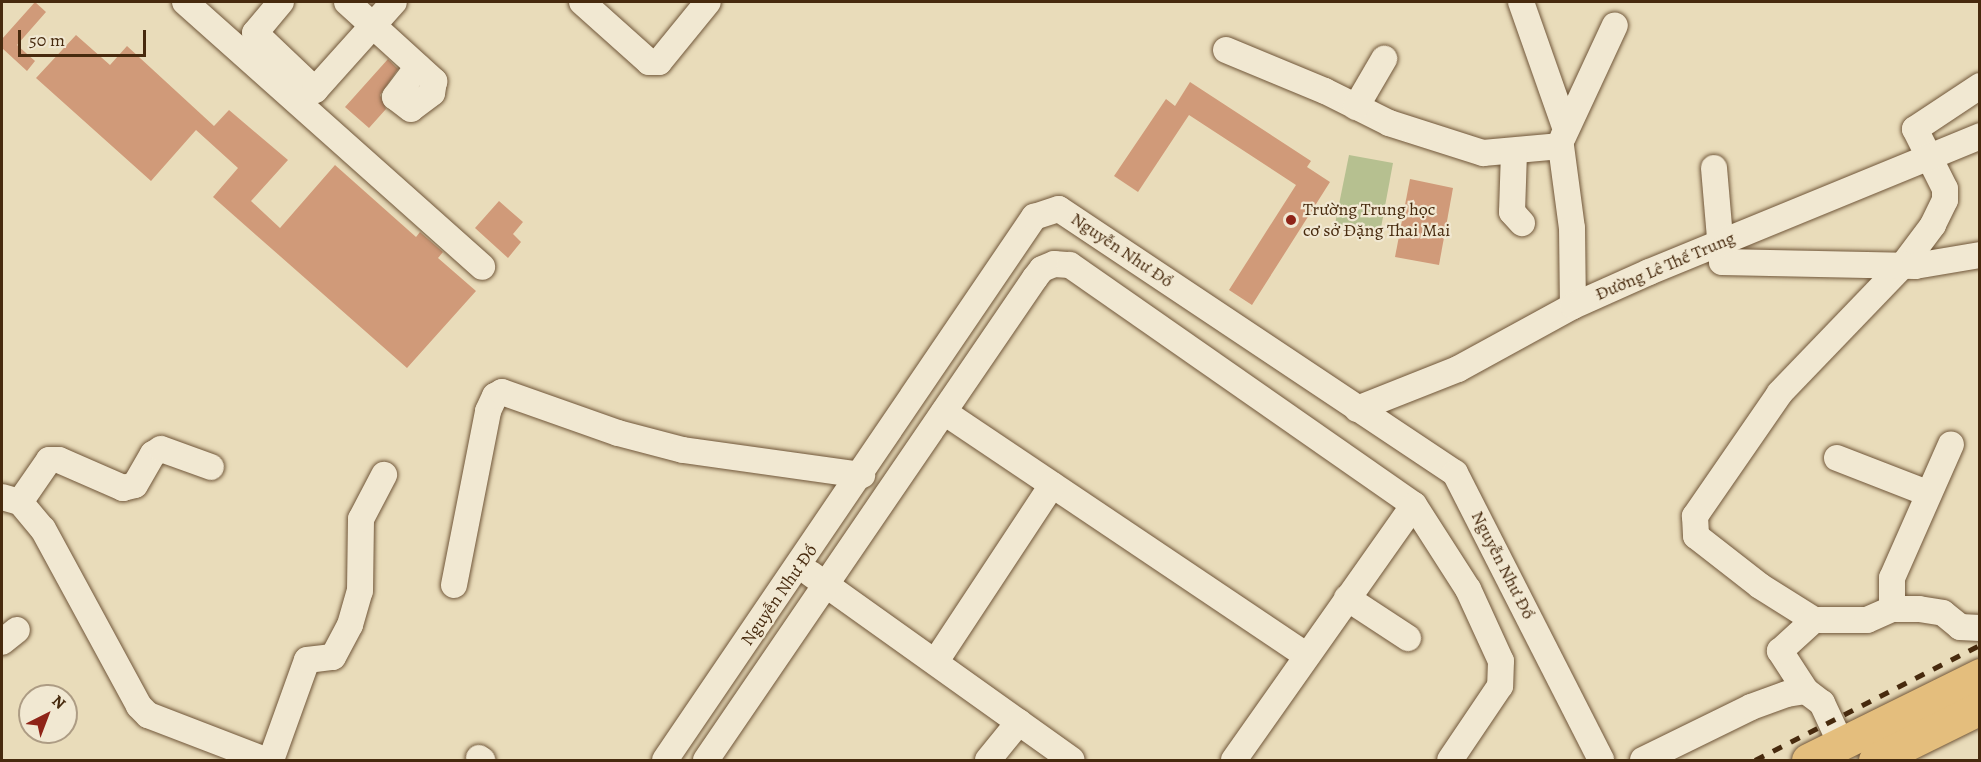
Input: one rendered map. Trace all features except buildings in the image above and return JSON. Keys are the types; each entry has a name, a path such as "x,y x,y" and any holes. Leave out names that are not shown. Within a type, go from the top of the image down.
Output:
{"highway":[{"path":"1808,760 1980,675"},
{"path":"1875,760 1980,708"}],"street":[{"path":"185,2 482,267"},
{"path":"281,2 255,33 315,90 394,2"},
{"path":"347,2 418,67"},
{"path":"582,2 650,62 659,62 708,2"},
{"path":"1521,2 1563,136 1572,228 1573,306"},
{"path":"1226,50 1356,106 1389,123 1483,153 1514,152 1563,136 1615,25"},
{"path":"1356,106 1384,59"},
{"path":"1980,86 1916,129 1945,189 1945,200 1933,225 1904,265 1780,393 1695,516 1696,536 1760,586 1814,620 1867,620 1892,609 1943,613 1960,627 1980,628"},
{"name":"Đường Lê Thế Trung","path":"1357,409 1458,369 1573,306 1721,241 1980,135"},
{"path":"1514,152 1512,212 1522,223"},
{"path":"1714,168 1722,262 1904,265 1980,255"},
{"name":"Nguyễn Như Đổ","path":"665,760 862,475 1034,217 1059,209 1455,473 1601,760"},
{"path":"706,760 1042,269 1054,264 1070,266 1414,505 1468,589 1501,661 1500,686 1450,760"},
{"path":"454,585 488,411 495,396 502,392 618,433 682,450 862,475"},
{"path":"944,412 1305,655"},
{"path":"1892,609 1892,578 1927,493 1951,444"},
{"path":"211,467 161,449 153,454 135,485 123,488 59,460 49,460 6,497 43,529 139,706 148,715 265,760"},
{"path":"1837,458 1927,493"},
{"path":"271,760 307,660 333,657 350,625 360,591 361,519 384,475"},
{"path":"936,661 1052,485"},
{"path":"1234,760 1305,655 1414,505"},
{"path":"799,565 1072,760"},
{"path":"1347,598 1408,638"},
{"path":"1814,620 1780,651 1806,691 1822,704 1841,744"},
{"path":"1643,760 1751,707 1787,693 1806,691"},
{"path":"988,760 1019,722"}],"green space":[{"path":"1349,155 1393,163 1380,233 1335,224"}],"railway":[{"path":"1755,760 1980,645"}],"place":[{"name":"Trường Trung học cơ sở Đặng Thai Mai","path":"1291,220"}]}
